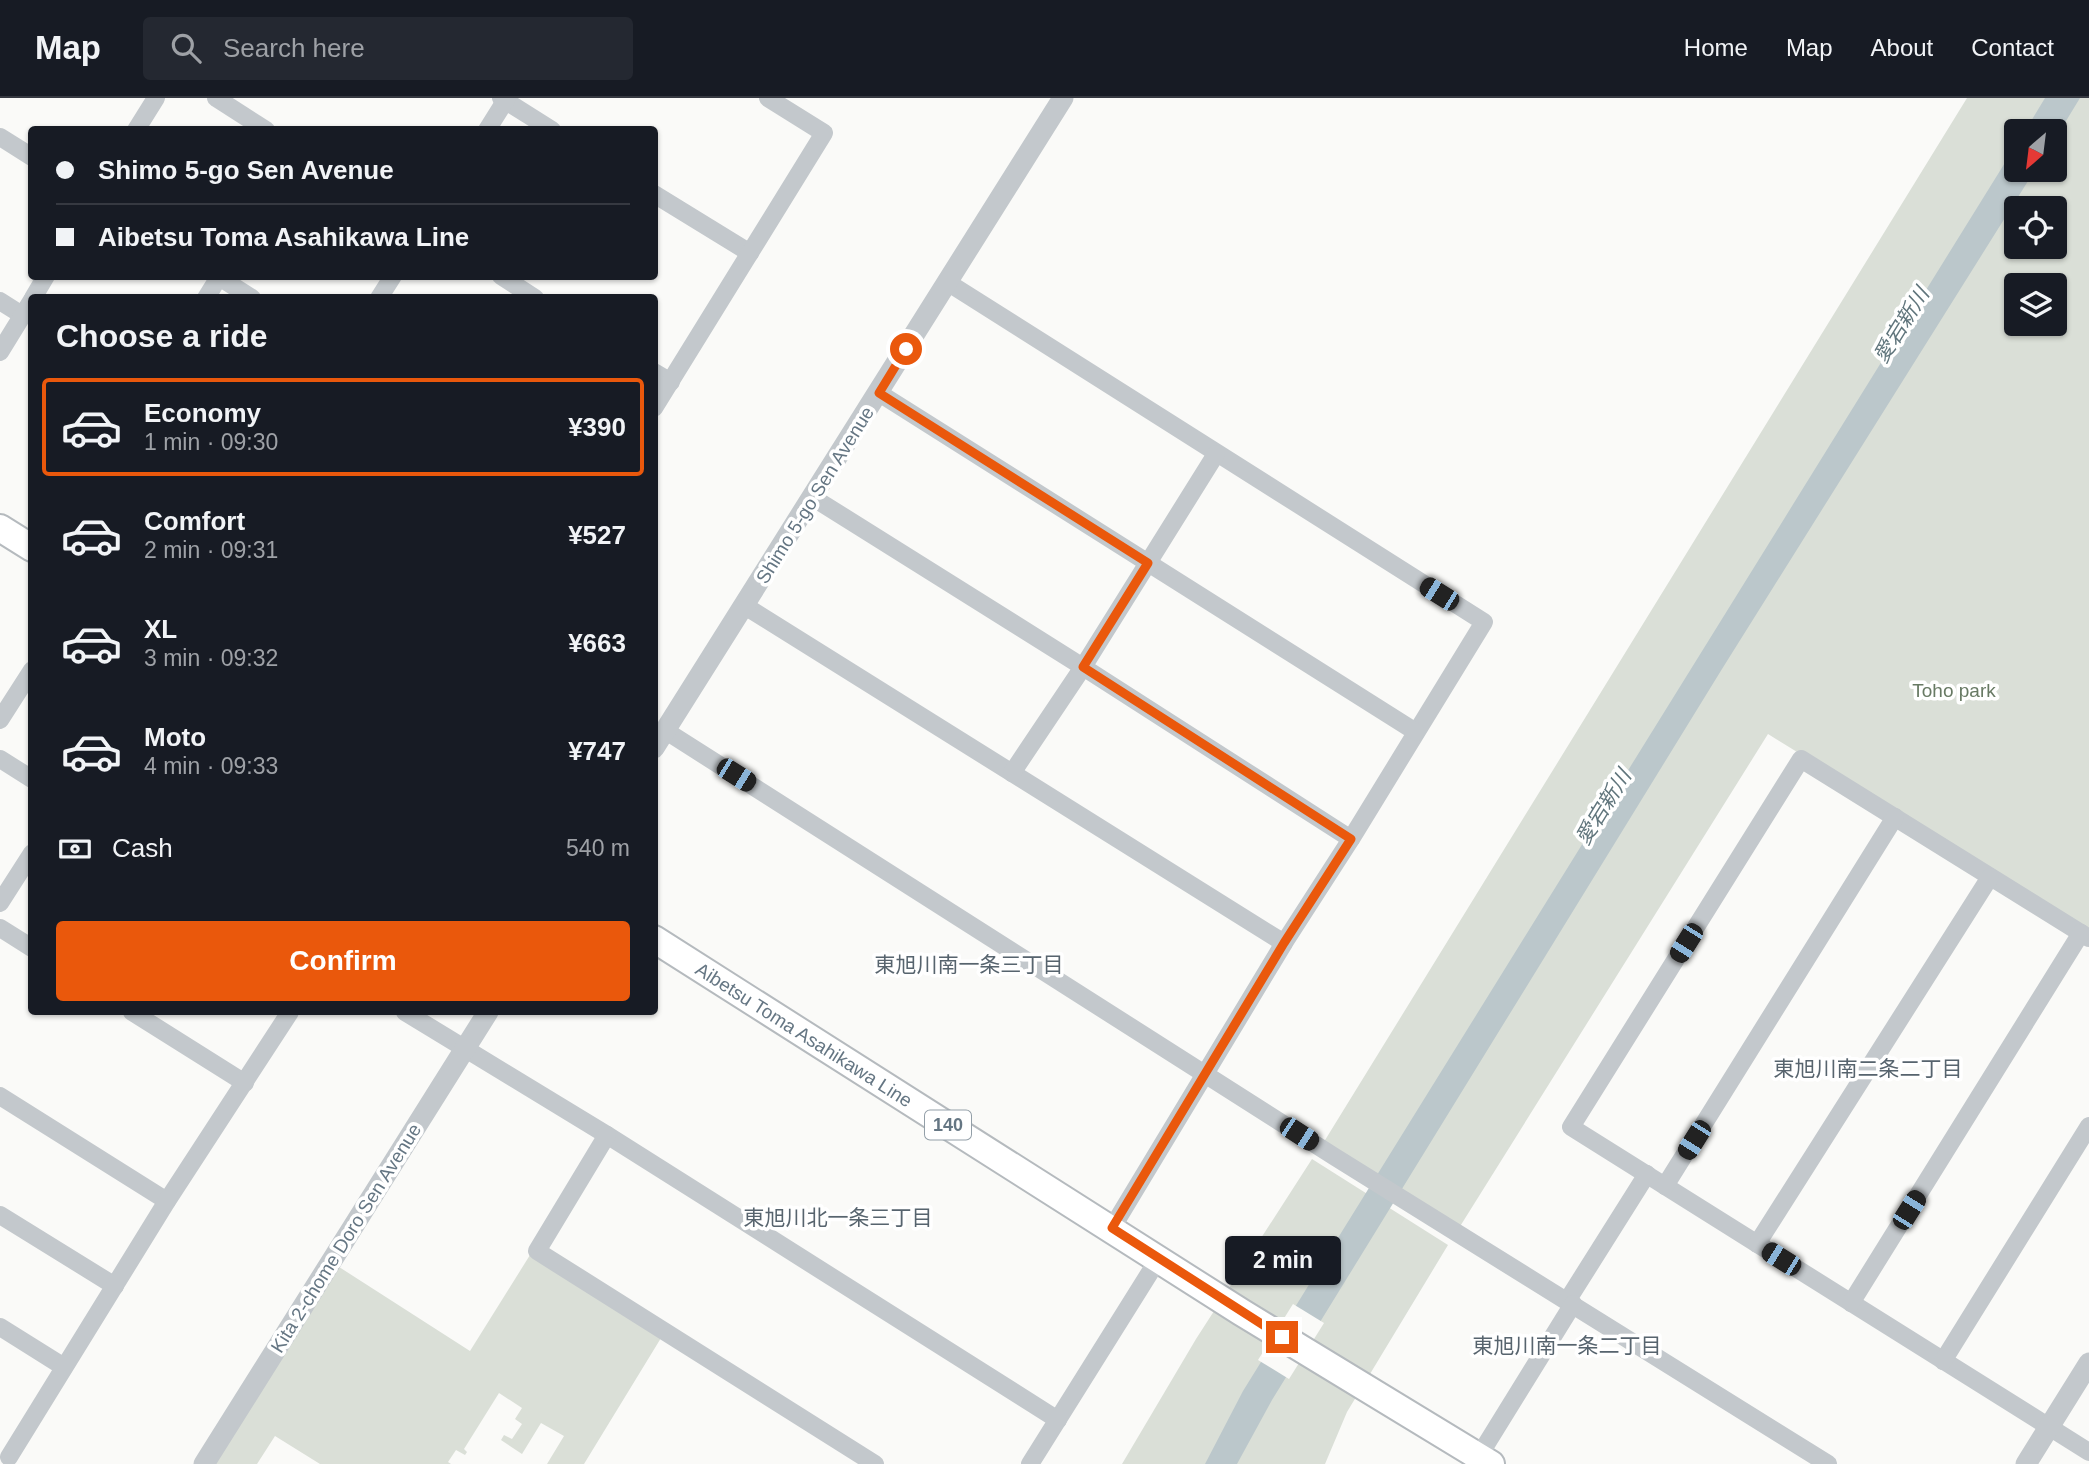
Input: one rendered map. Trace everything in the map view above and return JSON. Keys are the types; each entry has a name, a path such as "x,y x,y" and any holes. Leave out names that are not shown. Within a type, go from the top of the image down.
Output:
{"main road":[{"path":"0,528 28,546"},
{"name":"Aibetsu Toma Asahikawa Line","path":"658,942 1241,1312 1481,1461"}],"street":[{"path":"138,126 156,98"},
{"path":"216,98 260,126"},
{"path":"658,402 824,133 768,98"},
{"name":"Shimo 5-go Sen Avenue","path":"660,739 1063,98"},
{"path":"489,126 505,99 546,126"},
{"path":"0,137 28,154"},
{"path":"658,196 750,253"},
{"path":"224,280 246,294"},
{"path":"507,280 529,294"},
{"path":"947,282 1484,622 1284,943 1112,1228"},
{"path":"0,301 28,304"},
{"path":"0,352 28,306"},
{"path":"658,374 671,382"},
{"path":"879,393 1416,732"},
{"path":"1012,773 1083,667 1216,454"},
{"path":"812,497 1351,839"},
{"path":"746,606 1284,943"},
{"path":"0,720 28,676"},
{"path":"660,739 1206,1074 1828,1464"},
{"path":"1851,1303 2085,936 1801,758 1571,1127 1647,1174 1851,1303 2089,1452"},
{"path":"0,759 28,776"},
{"path":"1665,1186 1895,817"},
{"path":"0,903 28,859"},
{"path":"1758,1244 1990,877"},
{"path":"0,928 28,946"},
{"path":"137,1015 244,1083"},
{"path":"10,1458 167,1201 287,1015"},
{"path":"410,1015 607,1135 1058,1420"},
{"name":"Kita 2-chome Doro Sen Avenue","path":"204,1464 486,1015"},
{"path":"0,1097 167,1201"},
{"path":"1943,1360 2089,1126"},
{"path":"607,1135 537,1251 875,1464"},
{"path":"1481,1461 1647,1174"},
{"path":"0,1215 115,1286"},
{"path":"1030,1464 1159,1258"},
{"path":"0,1327 64,1367"},
{"path":"2026,1464 2089,1363"}],"green space":[{"name":"Toho park","path":"1967,98 2089,98 2089,932 1768,734 1459,1228 1322,1145"},
{"path":"1312,1159 1448,1245 1347,1412 1325,1464 1122,1464 1196,1339"},
{"path":"530,1255 661,1338 584,1464 547,1464 564,1436 541,1423 522,1454 501,1440 504,1435 512,1439 522,1424 515,1419 522,1408 499,1393 464,1449 467,1452 465,1455 456,1450 448,1462 451,1464 320,1464 275,1436 257,1464 210,1464 336,1265 470,1351"}],"shaded area":[{"path":"2045,98 2080,98 2067,119 2032,119"},
{"path":"2004,164 2004,182 2027,182 2019,196 2004,196 2004,219 1722,669 1272,1400 1237,1464 1205,1464 1243,1391"}],"pier":[{"path":"1293,1304 1324,1323 1289,1379 1258,1360"}],"district":[{"name":"東旭川南一条三丁目","path":"969,964"},
{"name":"東旭川南二条二丁目","path":"1868,1068"},
{"name":"東旭川北一条三丁目","path":"838,1217"},
{"name":"東旭川南一条二丁目","path":"1567,1345"}],"route":[{"path":"906,349 879,393 1148,563 1083,667 1351,839 1284,943 1112,1228 1282,1337"}],"water label":[{"name":"愛宕新川","path":"1901,325"},
{"name":"愛宕新川","path":"1603,807"}]}
